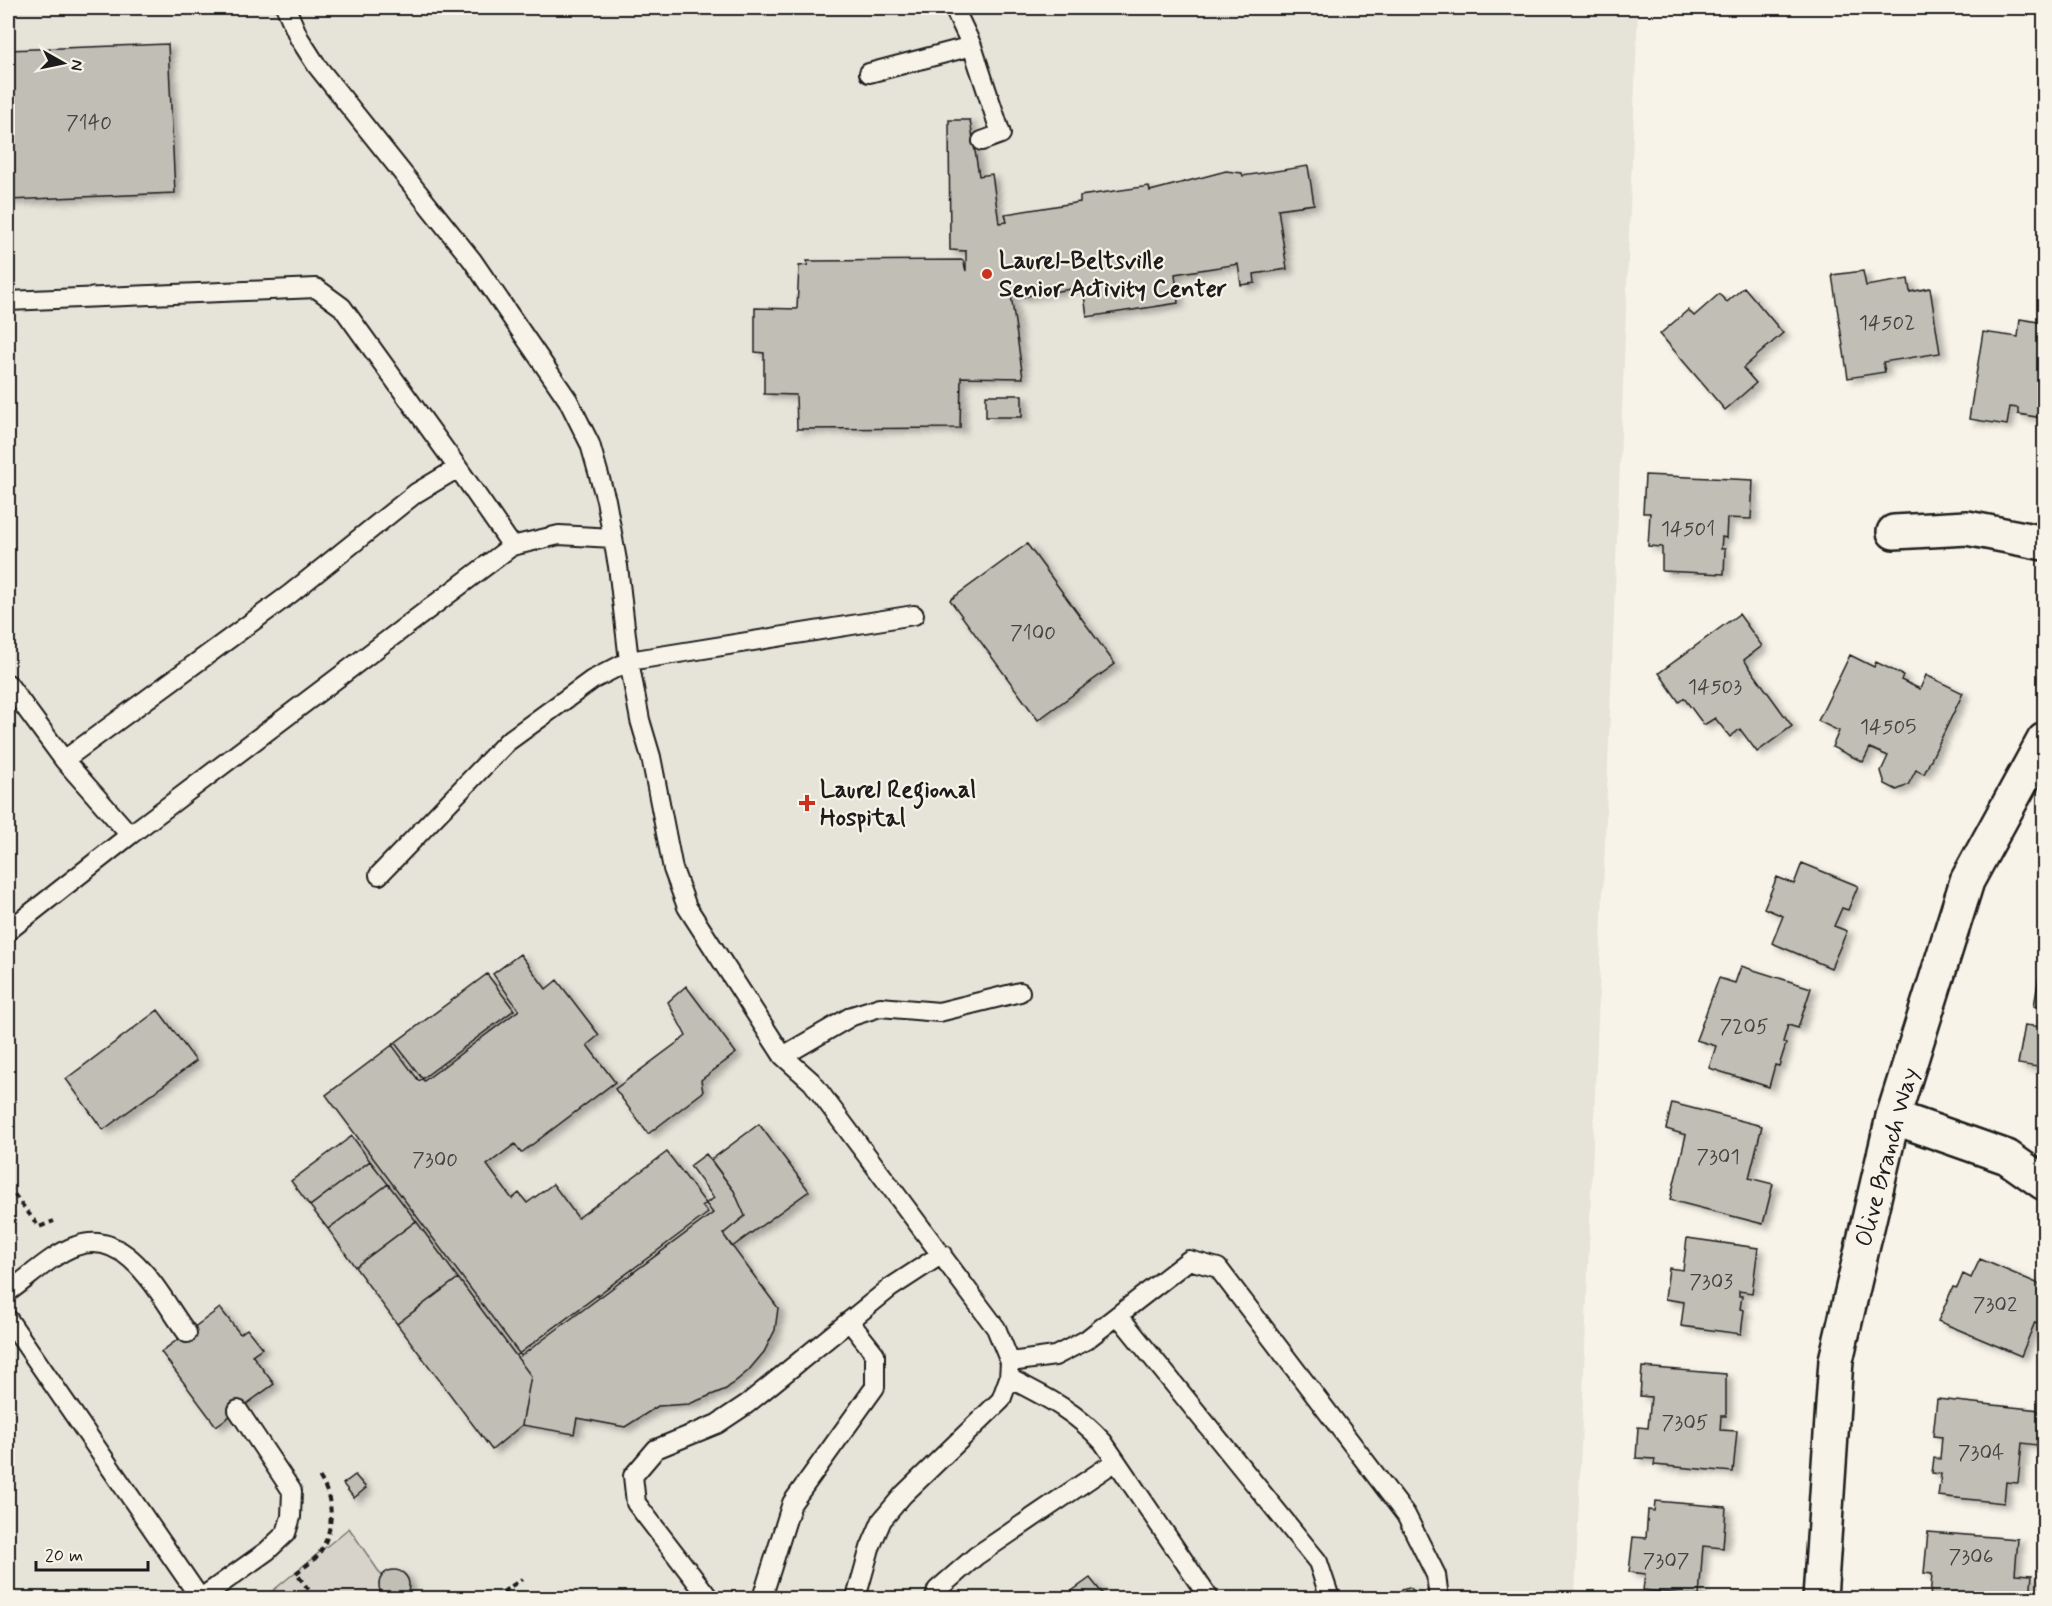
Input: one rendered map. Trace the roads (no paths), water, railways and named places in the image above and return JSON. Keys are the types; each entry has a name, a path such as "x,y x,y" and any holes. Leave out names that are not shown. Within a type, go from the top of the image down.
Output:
{"street":[{"path":"1894,532 1967,528 2044,543"},
{"name":"Olive Branch Way","path":"1820,1599 1836,1360 1893,1117 1967,881 2044,740"},
{"path":"1893,1117 2007,1156 2044,1183"}],"lane":[{"path":"286,8 299,39 317,66 472,260 568,400 590,444 613,538 629,661 640,720 651,757 673,869 687,907 783,1056 812,1082 996,1328 1009,1370 1001,1400 903,1495 882,1520 870,1548 856,1599"},
{"path":"954,8 972,46 1001,134 982,141"},
{"path":"869,73 972,46"},
{"path":"8,301 316,288 342,307 512,546"},
{"path":"63,760 290,594 416,493 458,468"},
{"path":"8,931 130,835 512,546 559,535 613,538"},
{"path":"379,875 507,742 592,680 629,661 914,615"},
{"path":"8,684 63,760 130,835"},
{"path":"783,1056 852,1016 880,1007 939,1011 1020,992"},
{"path":"8,1292 77,1245 111,1245 138,1264 187,1333"},
{"path":"710,1599 636,1503 633,1476 656,1449 717,1424 747,1404 890,1288 942,1254"},
{"path":"1009,1370 1055,1356 1086,1340 1189,1260 1218,1268 1406,1515 1436,1575 1439,1599"},
{"path":"1118,1315 1318,1562 1330,1599"},
{"path":"8,1320 201,1599 267,1551 286,1533 291,1517 292,1491 238,1410"},
{"path":"762,1599 792,1503 875,1387 874,1354 849,1321"},
{"path":"1009,1370 1084,1420 1116,1461 1209,1599"},
{"path":"935,1599 937,1590 976,1556 1116,1461"}],"place":[{"name":"Laurel-Beltsville Senior Activity Center","path":"987,274"},
{"name":"Laurel Regional Hospital","path":"807,803"}]}
